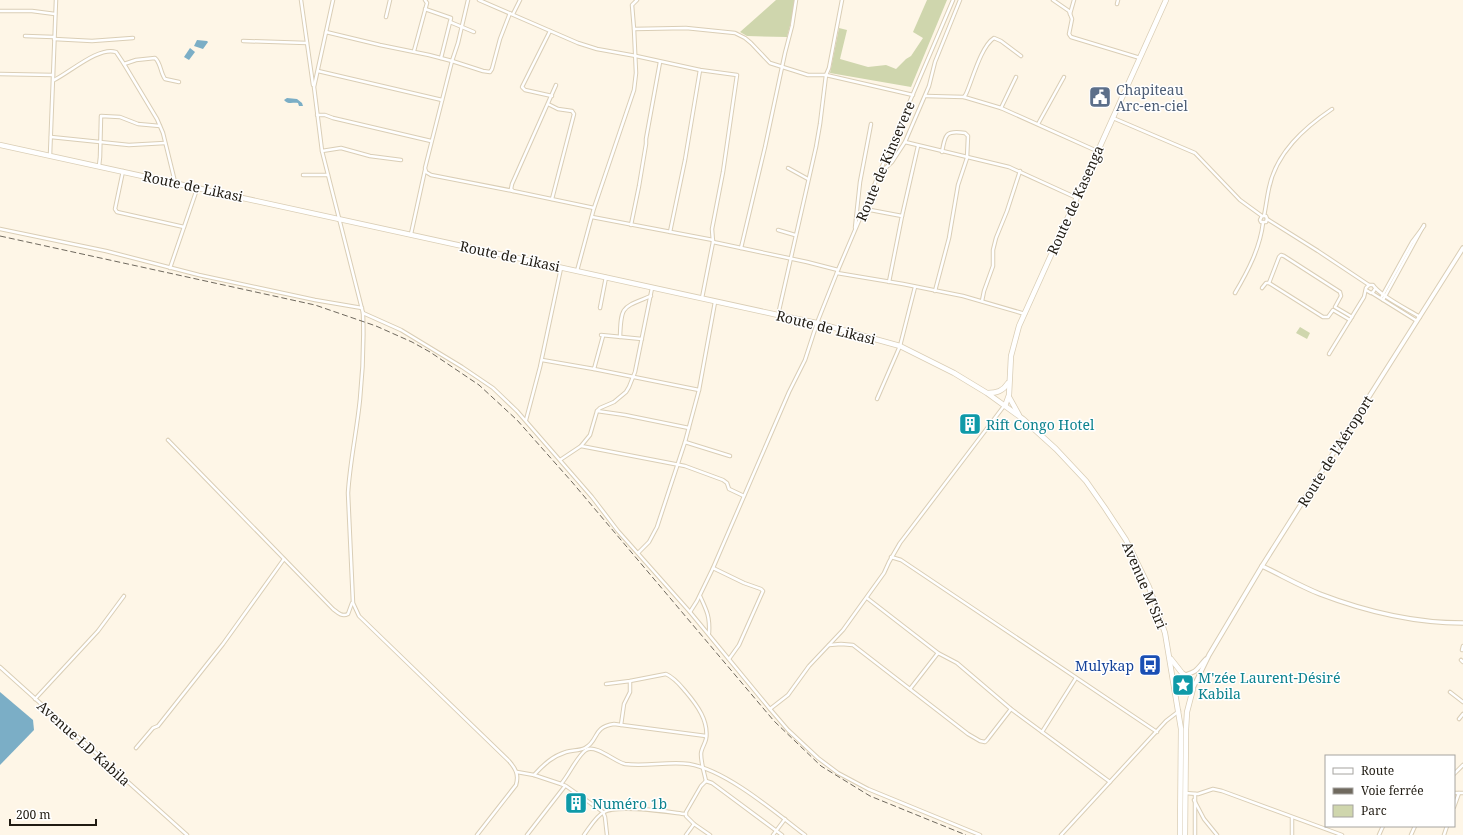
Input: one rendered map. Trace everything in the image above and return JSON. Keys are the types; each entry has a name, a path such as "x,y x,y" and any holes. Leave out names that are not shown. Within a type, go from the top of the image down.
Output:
{"highway":[{"name":"Route de Kasenga","path":"1005,406 1009,395 1009,366 1013,345 1025,314 1112,117 1166,0"},
{"name":"Route de Likasi","path":"0,144 778,316 817,323 900,346 954,373 988,393 1005,406"},
{"path":"988,393 999,392 1006,387 1009,381"},
{"path":"1009,395 1016,411 1023,419"},
{"name":"Avenue M'Siri","path":"1005,406 1046,438 1070,463 1094,492 1119,528 1151,593 1165,633 1179,711 1181,729 1180,835"},
{"path":"1170,656 1179,670 1192,679 1193,690 1189,702 1186,729 1185,835"},
{"path":"1178,703 1180,708 1183,708 1187,706 1189,702"}],"main road":[{"name":"Route de l'Aéroport","path":"1193,690 1209,655 1262,566 1418,322 1463,248"},
{"path":"1262,566 1319,594 1362,609 1405,619 1463,623"},
{"name":"Route de l'Aéroport","path":"1174,685 1177,680 1198,669 1209,655"}],"street":[{"path":"50,155 56,0"},
{"path":"301,0 322,151 363,313 363,372 349,487 353,602 359,616 509,762 517,772 518,779 516,785 476,835"},
{"path":"314,87 333,0"},
{"path":"386,17 390,0"},
{"path":"414,52 425,9 425,0"},
{"path":"411,234 431,141 468,0"},
{"path":"479,0 578,43 597,49 700,70 737,75 723,172 712,229 713,241 702,299"},
{"path":"326,32 441,58 490,72 500,39 511,14 520,0"},
{"path":"577,271 594,208 634,90 636,56 632,5 638,0"},
{"path":"741,248 792,26 796,0"},
{"path":"778,316 820,124 826,75 829,68 842,0"},
{"name":"Route de Kinsevere","path":"690,612 700,596 713,568 789,392 806,360 817,323 838,270 953,0"},
{"path":"878,174 892,162 905,142 930,86 935,62 960,0"},
{"path":"1053,0 1066,8 1070,14 1072,19 1069,34 1071,37 1140,58"},
{"path":"1070,14 1074,0"},
{"path":"1117,4 1118,0"},
{"path":"425,9 450,17 441,58"},
{"path":"0,10 55,14"},
{"path":"450,22 474,32"},
{"path":"634,29 686,28 735,33 746,38 770,63 808,75 826,75 913,95"},
{"path":"550,30 522,87 525,90 552,96"},
{"path":"26,36 92,41 133,38"},
{"path":"964,97 981,56 992,39 994,38 1001,41 1021,56"},
{"path":"243,41 307,43"},
{"path":"54,80 86,60 111,51 116,52 152,108 166,144 175,182"},
{"path":"124,64 136,60 155,58 159,62 161,73 165,79 180,82"},
{"path":"631,225 640,186 646,139 660,62"},
{"path":"670,232 686,160 700,70"},
{"path":"318,71 442,100"},
{"path":"0,74 54,75"},
{"path":"1001,108 1016,77"},
{"path":"1038,124 1064,77"},
{"path":"513,191 511,187 512,184 556,85"},
{"path":"926,96 964,97 1001,108 1097,151"},
{"path":"548,104 555,108 572,112 574,114 552,199"},
{"path":"1236,292 1257,249 1262,233 1263,223 1260,220 1263,216 1269,187 1275,169 1286,149 1305,129 1332,109"},
{"path":"99,166 100,117 102,115 120,117 138,124 160,126"},
{"path":"317,115 325,115 332,118 431,141"},
{"path":"1112,117 1195,153 1240,200 1267,219 1369,285 1373,285 1384,295 1420,317"},
{"path":"855,230 858,196 871,124"},
{"path":"935,291 949,238 958,185 967,158 968,136 965,133 951,132 946,135 942,152"},
{"path":"51,137 129,145 166,144"},
{"path":"905,142 967,158 995,163 1020,171 1077,198"},
{"path":"889,282 918,146"},
{"path":"322,151 341,148 370,156 401,160"},
{"path":"788,168 808,179"},
{"path":"425,170 428,174 433,176 594,208"},
{"path":"123,171 115,209 117,212 184,227"},
{"path":"982,301 984,291 994,266 993,250 996,238 1007,211 1020,171"},
{"path":"303,175 328,175"},
{"path":"170,268 198,187"},
{"path":"864,209 902,216"},
{"path":"592,217 713,241 838,270"},
{"path":"1263,223 1266,222 1267,219"},
{"path":"1382,299 1424,225 1412,242 1398,270"},
{"path":"0,229 106,251 170,268 315,300 362,308"},
{"path":"778,230 795,235"},
{"path":"1262,288 1266,283 1269,283 1281,255 1340,292 1341,296 1328,317 1323,317 1269,283"},
{"path":"526,420 542,360 561,268"},
{"path":"837,274 889,282 982,301 1025,314"},
{"path":"600,308 606,278"},
{"path":"1329,354 1364,298 1367,286 1369,285"},
{"path":"877,399 900,346 915,287"},
{"path":"560,460 581,446 591,433 597,411 600,408 614,402 629,387 633,377 642,339 652,288"},
{"path":"1364,298 1375,288"},
{"path":"1366,290 1418,322"},
{"path":"620,337 623,311 627,306 651,296"},
{"path":"638,553 649,542 657,528 678,465 699,390 715,302"},
{"path":"1335,307 1352,317"},
{"path":"1333,310 1350,320"},
{"path":"363,313 401,330 462,367 493,388 526,420 638,553 709,634 770,709 805,747 838,773 868,789 980,835"},
{"path":"594,369 602,335 642,339"},
{"path":"542,360 699,390"},
{"path":"770,709 788,695 801,676 843,630 884,573 891,557 1005,406"},
{"path":"597,411 689,428"},
{"path":"168,440 337,613 345,615 348,614 353,602"},
{"path":"685,442 730,456"},
{"path":"581,446 698,470 723,480 727,483 729,489 744,496"},
{"path":"891,557 901,560 1157,732"},
{"path":"136,748 153,728 158,726 223,644 284,559"},
{"path":"713,568 763,591 739,645 729,660"},
{"path":"35,698 98,631 124,596"},
{"path":"700,596 709,615 709,634"},
{"path":"867,598 938,653 957,663 1011,709 1110,782"},
{"path":"829,645 853,645 968,734 983,742 987,740 1011,709"},
{"path":"1462,650 1463,646"},
{"path":"910,689 938,653"},
{"name":"Avenue LD Kabila","path":"0,667 186,835"},
{"path":"606,684 666,674 673,678 702,714 706,736 701,752 706,781"},
{"path":"1042,732 1076,678"},
{"path":"621,725 624,704 629,697 630,681"},
{"path":"1450,692 1463,702"},
{"path":"1061,835 1166,721 1179,711"},
{"path":"1459,719 1463,714"},
{"path":"561,784 591,743 598,730 603,727 614,724 706,736"},
{"path":"534,775 548,760 566,752 586,749 598,750 623,764 694,765 720,775 767,805 805,835"},
{"path":"1455,773 1463,765"},
{"path":"517,772 534,775 566,786 603,812 607,835"},
{"path":"685,814 701,786 706,781"},
{"path":"706,781 712,783 782,835"},
{"path":"527,835 566,786"},
{"path":"1186,793 1200,794 1208,790 1217,790 1342,835"},
{"path":"1455,806 1461,793"},
{"path":"1195,794 1195,835"},
{"path":"1194,800 1204,819 1216,835"},
{"path":"584,835 603,812 620,808 685,814 694,824 710,835"},
{"path":"1292,818 1292,835"},
{"path":"773,835 784,819"},
{"path":"686,835 694,824"},
{"path":"1329,835 1330,831"}],"green space":[{"path":"776,0 797,0 787,37 747,36 740,32"},
{"path":"927,0 947,0 911,87 830,73 839,28 847,30 840,59 868,67 886,65 896,69 911,56 923,38 913,32"},
{"path":"1300,327 1310,333 1307,339 1296,333"}],"water":[{"path":"197,40 208,42 203,49 194,46"},
{"path":"190,48 195,52 189,60 184,57"},
{"path":"287,98 297,99 303,106 299,106 298,103 291,103 284,100"},
{"path":"0,692 33,720 34,730 0,765"}],"railway":[{"path":"0,236 315,305 376,326 412,342 430,352 479,385 517,420 572,482 774,721 821,766 870,796 966,835"}],"place":[{"name":"Chapiteau Arc-en-ciel","path":"1100,97"},
{"name":"Rift Congo Hotel","path":"970,424"},
{"name":"Mulykap","path":"1150,665"},
{"name":"M'zée Laurent-Désiré Kabila","path":"1183,685"},
{"name":"Numéro 1b","path":"576,803"}]}
